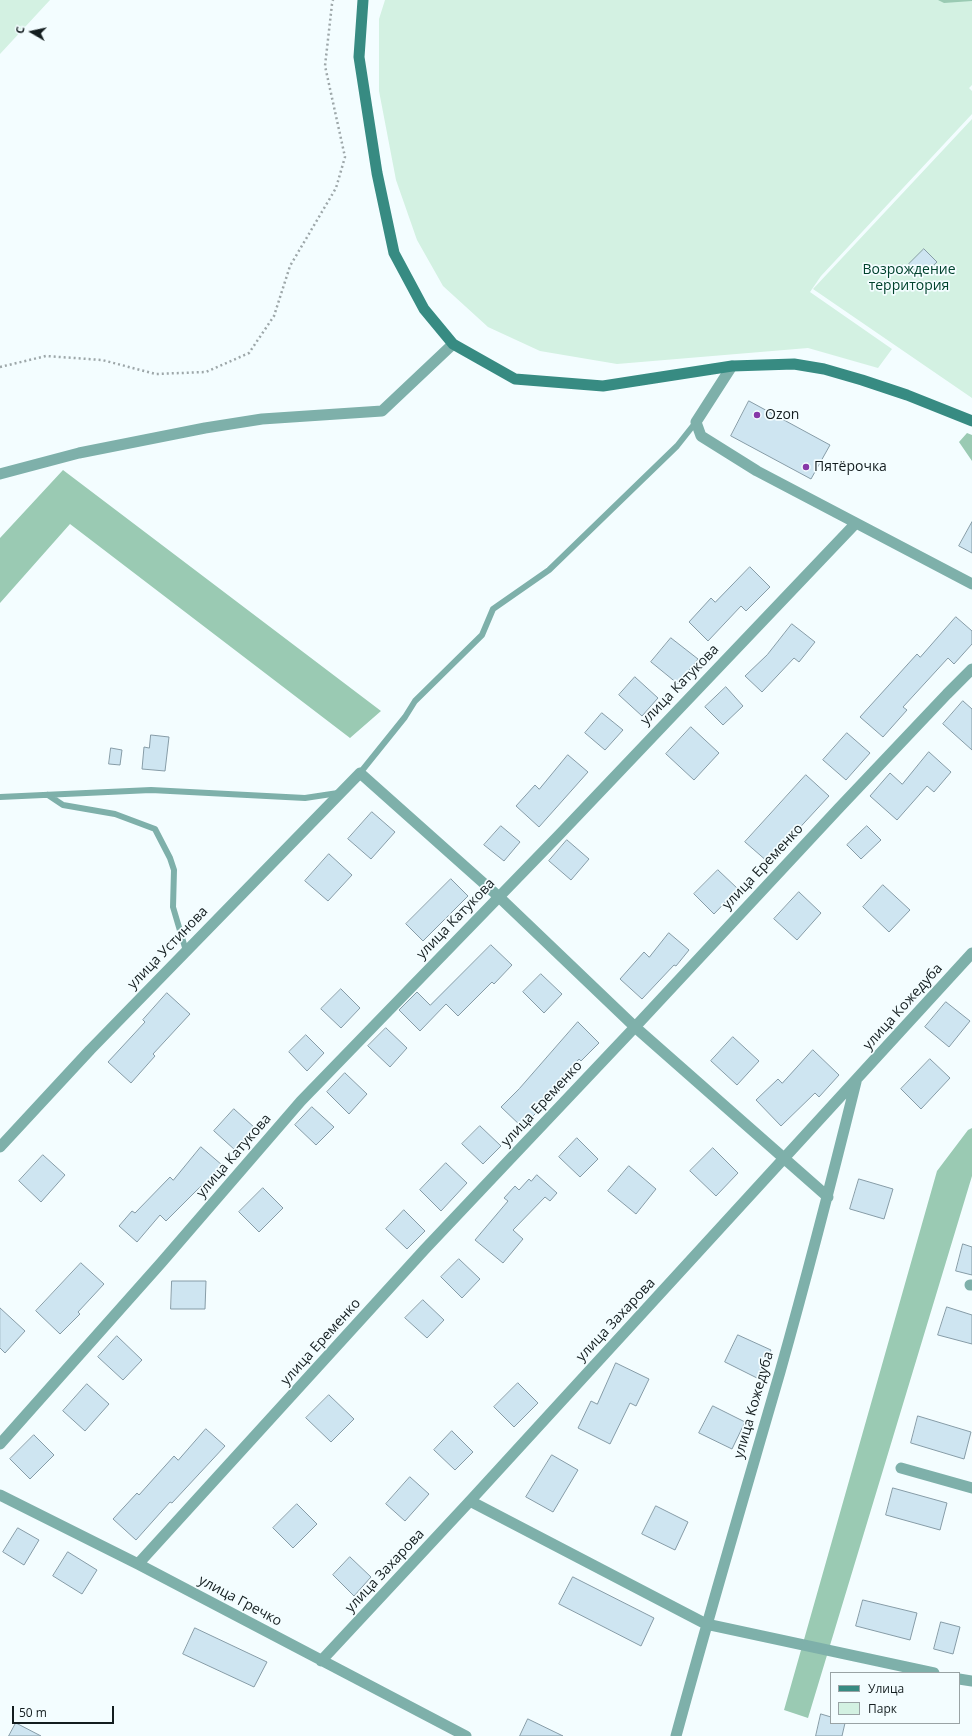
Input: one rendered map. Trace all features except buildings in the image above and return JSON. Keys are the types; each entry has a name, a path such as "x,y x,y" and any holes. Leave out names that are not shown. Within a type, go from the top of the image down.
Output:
{"main road":[{"path":"363,0 359,57 377,173 394,253 424,308 454,344 515,379 603,386 732,366 794,364 824,370 907,395 972,421"}],"street":[{"path":"0,474 79,453 205,428 262,419 382,411 454,344"},
{"path":"732,366 696,422 701,436 758,471 972,584"},
{"name":"улица Катукова","path":"0,1444 162,1263 301,1101 498,896 559,835 856,522"},
{"name":"улица Еременко","path":"138,1564 425,1249 635,1027 838,808 946,694 972,669"},
{"path":"360,773 498,896 635,1027 828,1197"},
{"name":"улица Устинова","path":"0,1146 90,1050 360,773"},
{"name":"улица Кожедуба","path":"784,1159 972,954"},
{"name":"улица Кожедуба","path":"676,1736 706,1624 780,1371 828,1197 856,1081"},
{"name":"улица Захарова","path":"321,1661 784,1159"},
{"path":"901,1468 972,1488"},
{"name":"улица Гречко","path":"0,1495 138,1564 466,1736"},
{"path":"470,1501 706,1624 929,1672"},
{"path":"960,1679 972,1682"}],"lane":[{"path":"360,773 405,718 416,701 482,635 494,609 549,570 677,446 696,422"},
{"path":"0,797 152,790 305,798 340,793"},
{"path":"48,795 64,805 115,814 155,829 170,858 174,870 173,907 186,951"}],"path":[{"path":"0,367 46,356 102,360 156,374 206,372 249,353 274,316 290,266 336,188 345,157 325,66 332,4 334,0"}],"green space":[{"path":"0,0 50,0 0,54"},
{"path":"385,0 972,0 972,85 969,88 972,91 972,114 821,276 810,292 892,349 878,368 808,348 617,364 540,351 488,327 443,286 417,240 396,180 379,91 379,19"},
{"path":"938,0 972,0 972,1 944,3"},
{"name":"Возрождение территория","path":"972,119 972,398 813,289"},
{"path":"967,433 972,435 972,461 959,442"},
{"path":"63,470 381,711 350,738 70,524 0,603 0,538"},
{"path":"972,1128 972,1176 808,1718 784,1710 937,1171 968,1130"}],"place":[{"name":"Ozon","path":"757,415"},
{"name":"Пятёрочка","path":"806,467"}]}
